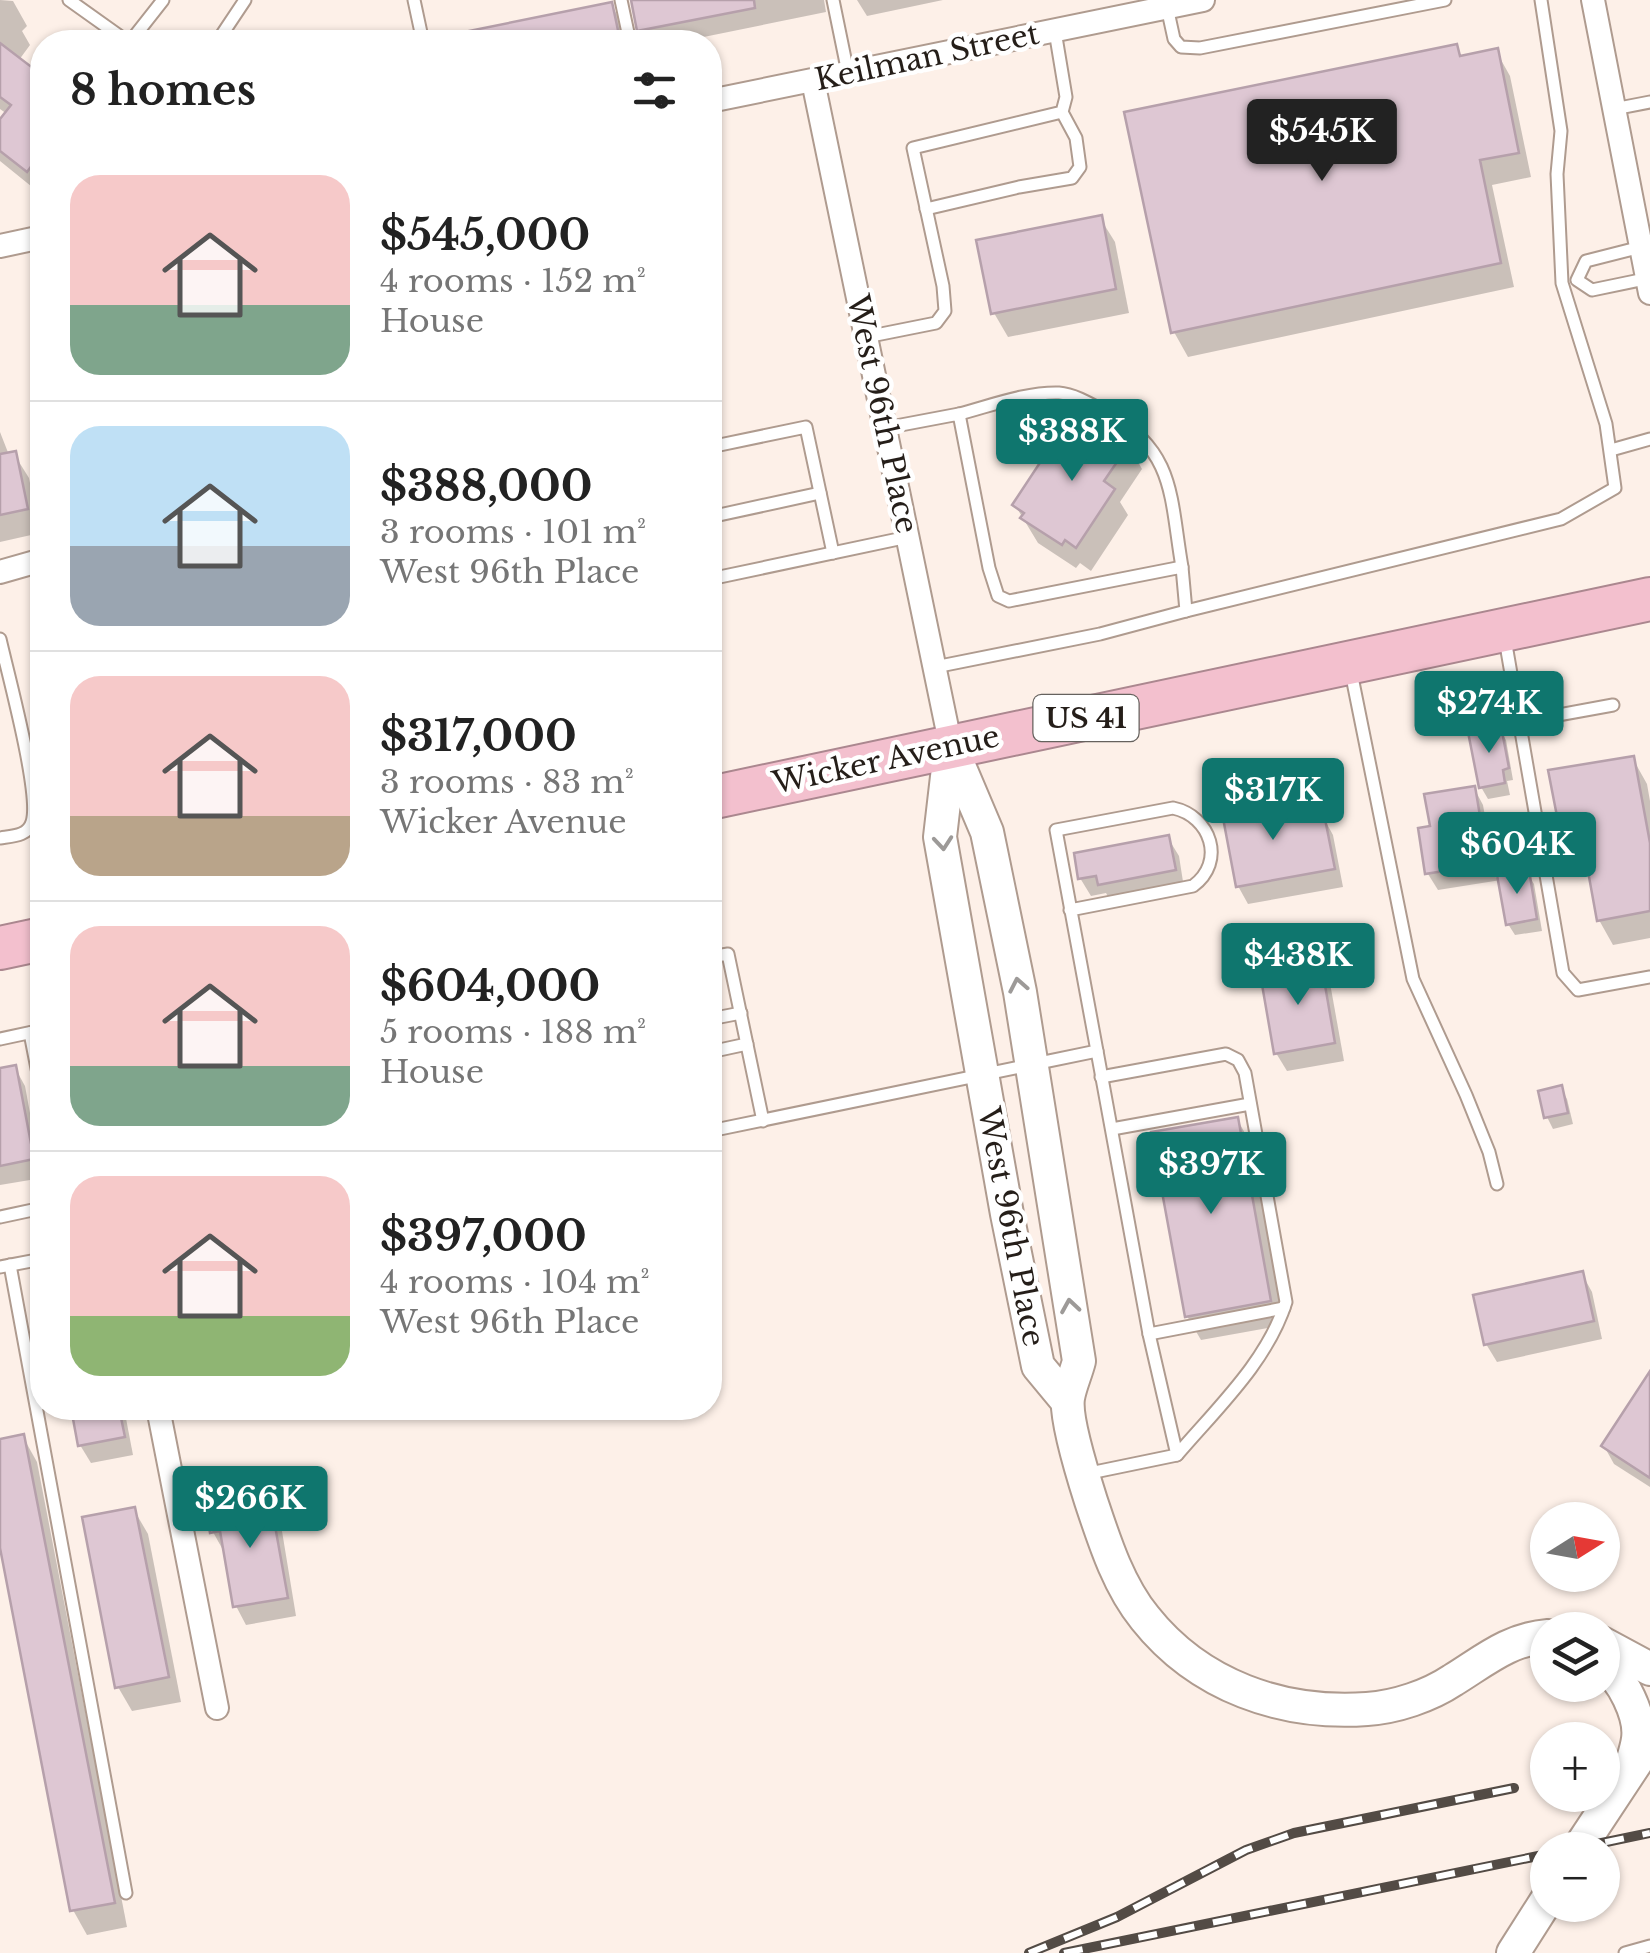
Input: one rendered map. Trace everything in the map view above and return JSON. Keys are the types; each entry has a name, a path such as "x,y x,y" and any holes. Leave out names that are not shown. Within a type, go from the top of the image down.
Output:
{"highway":[{"name":"Wicker Avenue","path":"722,795 1650,599"},
{"path":"0,948 30,942"}],"street":[{"name":"Keilman Street","path":"722,99 1163,5 1203,0"},
{"path":"1593,0 1643,231 1649,283"},
{"name":"West 96th Place","path":"813,80 951,747 987,832 1031,1063 1079,1361 1067,1401"},
{"path":"0,246 30,240"},
{"path":"0,572 30,563"},
{"name":"West 96th Place","path":"951,747 940,837 1038,1366 1067,1401 1083,1474 1108,1552 1144,1617 1184,1656 1230,1686 1276,1704 1325,1709 1370,1709 1418,1698 1450,1682 1498,1649 1530,1642"},
{"path":"160,1420 217,1708"},
{"path":"1620,1653 1650,1669"},
{"path":"1620,1685 1634,1709 1639,1735 1629,1773"},
{"path":"1590,1832 1650,1740"},
{"path":"1519,1951 1535,1922"}],"lane":[{"path":"139,30 163,0"},
{"path":"225,30 245,0"},
{"path":"414,0 421,30"},
{"path":"621,0 627,30"},
{"path":"834,0 848,73"},
{"path":"1163,5 1174,40 1181,47 1200,48 1445,0"},
{"path":"935,667 1100,634 1562,519 1615,488 1606,424 1562,283 1557,174 1561,131 1541,0"},
{"path":"77,2 113,30"},
{"path":"926,209 1072,178 1080,167 1076,138 1062,112 1066,97 1056,30"},
{"path":"1614,110 1650,102"},
{"path":"866,337 936,323 945,311 914,148 1062,112"},
{"path":"1577,280 1586,261 1643,231"},
{"path":"1562,283 1577,280 1592,290 1649,283"},
{"path":"885,428 1060,393 1092,404 1130,426 1155,449 1167,479 1186,611"},
{"path":"959,414 998,596 1008,601 1182,568"},
{"path":"722,444 806,427 833,553"},
{"path":"1611,450 1650,439"},
{"path":"722,514 820,493"},
{"path":"722,577 908,537"},
{"path":"1504,630 1564,973 1578,990 1650,977"},
{"path":"0,639 30,779"},
{"path":"1349,663 1413,979 1466,1095 1497,1184"},
{"path":"1520,722 1613,705"},
{"path":"1070,910 1194,886 1206,878 1212,857 1202,824 1190,812 1174,808 1056,830 1070,910 1097,1050 1101,1076 1112,1129 1149,1334 1177,1455"},
{"path":"0,838 22,834 30,826"},
{"path":"722,955 728,954 763,1121"},
{"path":"722,1017 741,1013"},
{"path":"0,1039 30,1033"},
{"path":"722,1049 747,1044"},
{"path":"722,1129 1097,1050"},
{"path":"1083,1474 1177,1455 1261,1356 1286,1302 1244,1073 1238,1060 1226,1054 1101,1076"},
{"path":"1112,1129 1250,1104"},
{"path":"0,1216 30,1210"},
{"path":"30,1261 5,1266 30,1396"},
{"path":"1149,1334 1284,1308"},
{"path":"35,1420 126,1893"},
{"path":"1625,1953 1650,1946"}],"building":[{"path":"631,0 754,0 755,8 637,30"},
{"path":"612,2 618,30 474,30"},
{"path":"0,43 30,66 27,172 0,151 0,119 11,105 0,97"},
{"path":"1457,44 1460,56 1498,48 1519,153 1480,160 1501,263 1171,333 1124,112"},
{"path":"1102,215 1116,289 991,314 976,240"},
{"path":"1088,415 1130,443 1104,481 1115,489 1076,548 1065,540 1062,545 1020,518 1024,513 1012,505 1051,446 1063,454"},
{"path":"16,451 28,509 0,515 0,454"},
{"path":"1501,726 1509,768 1503,770 1505,783 1479,788 1468,732"},
{"path":"1634,756 1650,843 1650,911 1597,921 1582,838 1562,842 1548,770"},
{"path":"1475,786 1488,864 1425,874 1418,828 1430,826 1424,794"},
{"path":"1264,794 1270,824 1324,814 1335,869 1236,887 1220,802"},
{"path":"1169,835 1176,870 1098,885 1096,876 1078,879 1074,853"},
{"path":"1529,870 1537,919 1506,925 1497,875"},
{"path":"1321,962 1335,1043 1274,1054 1260,973"},
{"path":"16,1065 30,1138 30,1160 0,1166 0,1068"},
{"path":"1562,1085 1568,1113 1544,1118 1538,1091"},
{"path":"1238,1117 1271,1301 1185,1317 1151,1132"},
{"path":"1583,1271 1594,1321 1484,1345 1473,1295"},
{"path":"1650,1371 1650,1478 1601,1446"},
{"path":"73,1420 121,1420 125,1437 78,1446"},
{"path":"24,1434 115,1903 70,1911 0,1548 0,1439"},
{"path":"270,1498 288,1598 233,1607 220,1531 210,1533 206,1509"},
{"path":"135,1507 169,1677 115,1688 82,1517"}],"railway":[{"path":"1029,1953 1117,1917 1246,1850 1294,1833 1514,1788"},
{"path":"1620,1839 1650,1833"},
{"path":"1064,1953 1530,1858"}]}
